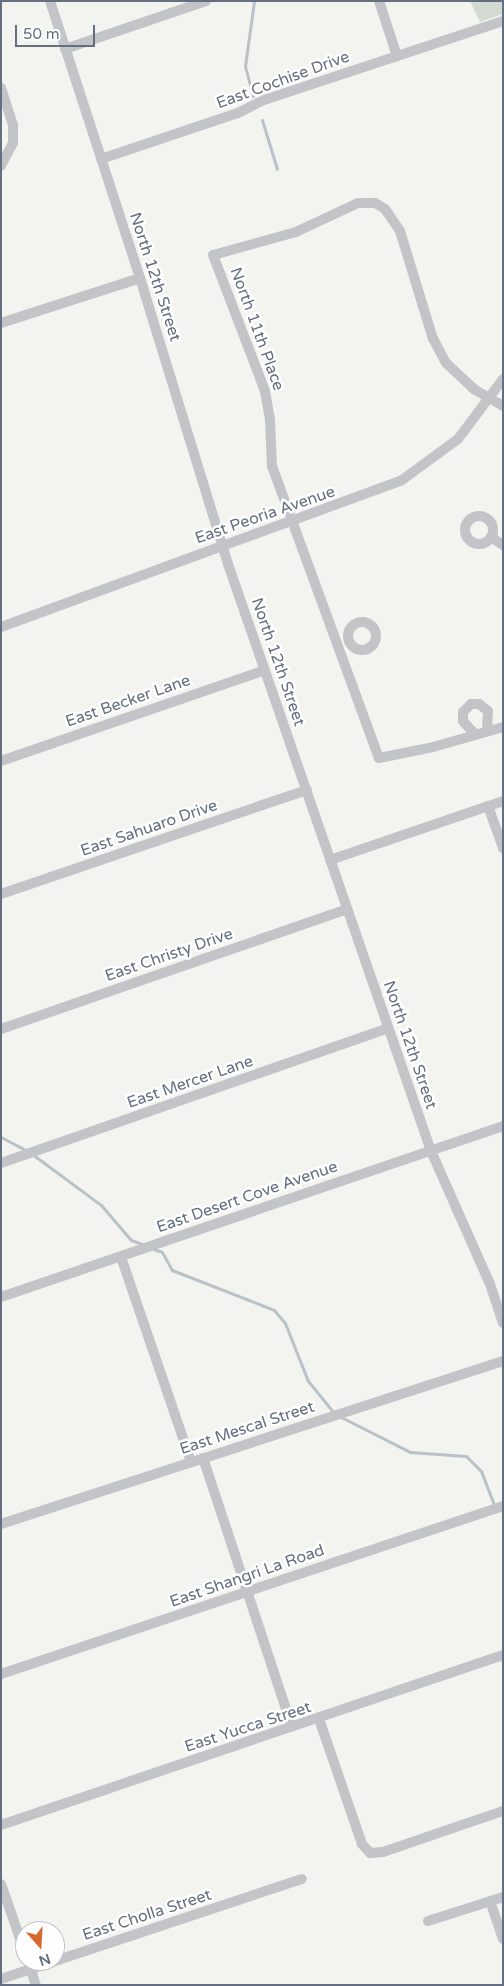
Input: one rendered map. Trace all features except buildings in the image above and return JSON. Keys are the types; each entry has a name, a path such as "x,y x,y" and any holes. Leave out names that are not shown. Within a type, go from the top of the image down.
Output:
{"street":[{"name":"North 12th Street","path":"50,1 140,278 222,545 431,1151 490,1284 503,1323"},
{"path":"65,50 206,1"},
{"path":"379,1 397,56"},
{"name":"East Cochise Drive","path":"101,159 503,20"},
{"path":"1,88 13,125 13,143 1,166"},
{"name":"North 11th Place","path":"474,733 432,747 379,758 272,466 270,420 265,391 213,255 296,232 358,203 375,203 385,209 400,231 433,339 440,352 462,379 490,398"},
{"path":"1,323 140,278"},
{"name":"East Peoria Avenue","path":"1,627 222,545 373,494 416,472 458,439 503,379"},
{"path":"490,398 503,406"},
{"path":"491,537 503,545"},
{"path":"338,643 348,639"},
{"name":"East Becker Lane","path":"1,761 265,670"},
{"path":"487,729 488,710 479,704 471,704 464,712 463,721 474,733 503,727"},
{"name":"East Sahuaro Drive","path":"1,894 306,790"},
{"path":"330,860 503,801"},
{"path":"488,806 503,848"},
{"name":"East Christy Drive","path":"1,1029 347,909"},
{"name":"East Mercer Lane","path":"1,1163 388,1028"},
{"name":"East Desert Cove Avenue","path":"1,1297 503,1126"},
{"path":"121,1256 191,1462"},
{"name":"East Mescal Street","path":"1,1524 503,1360"},
{"path":"203,1458 292,1727"},
{"name":"East Shangri La Road","path":"1,1674 503,1506"},
{"name":"East Yucca Street","path":"1,1825 320,1719 503,1655"},
{"path":"320,1719 362,1844 370,1853 383,1852 503,1811"},
{"name":"East Cholla Street","path":"65,1954 302,1880"},
{"path":"1,1884 15,1924"},
{"path":"428,1921 503,1897"},
{"path":"490,1901 503,1939"},
{"name":"East Cholla Street","path":"1,1979 17,1971"},
{"path":"31,1971 36,1985"}],"shaded area":[{"path":"470,1 503,1 503,14 480,22"}],"waterway":[{"path":"253,96 245,66 254,1"},
{"path":"262,120 277,169"},
{"path":"1,1137 27,1151"},
{"path":"32,1154 101,1205 131,1240 145,1245"},
{"path":"153,1249 162,1252 172,1270 274,1310 285,1323 308,1381 334,1413"},
{"path":"339,1416 410,1452 466,1456 481,1471 495,1507"}]}
